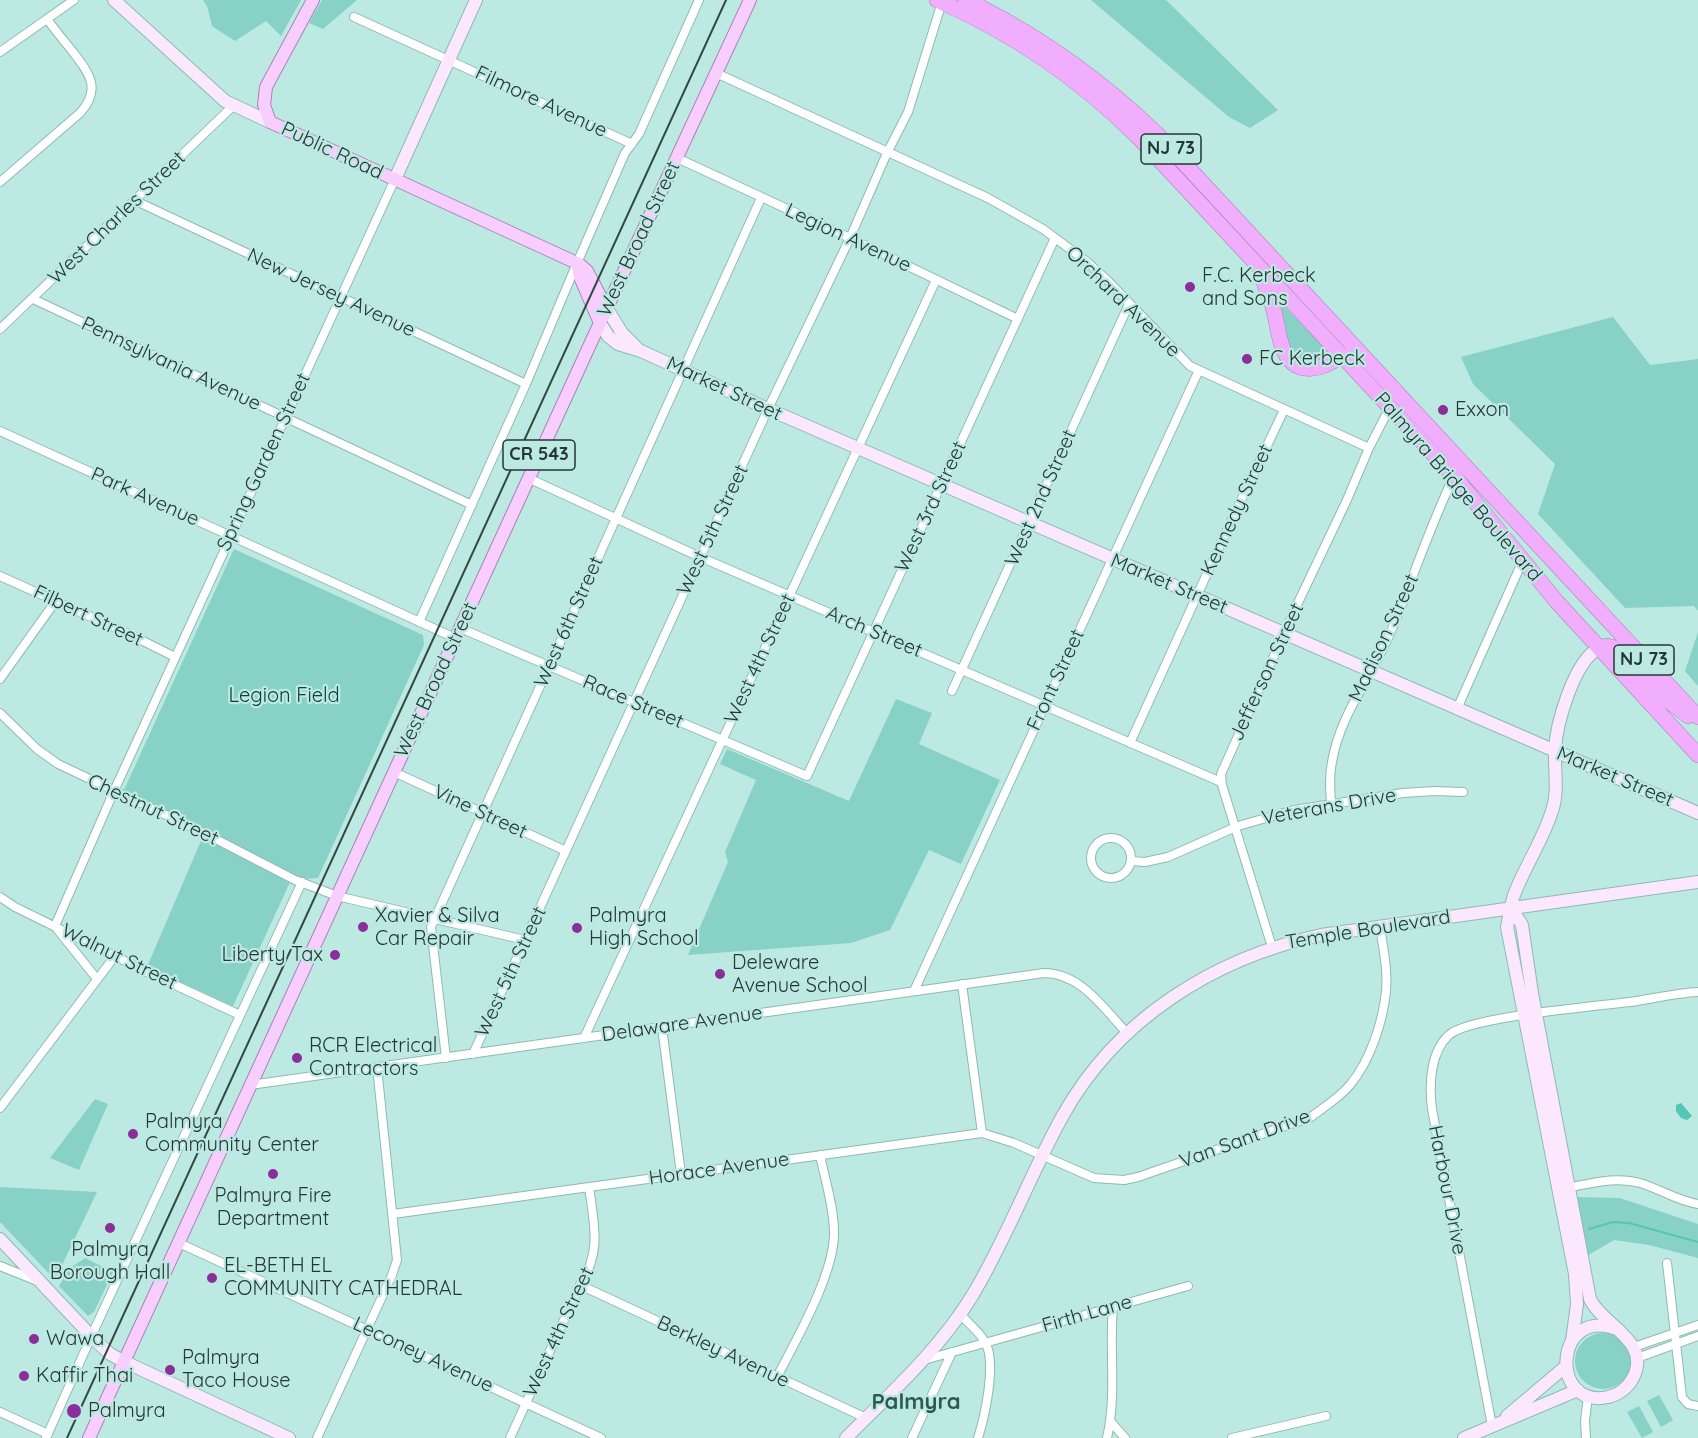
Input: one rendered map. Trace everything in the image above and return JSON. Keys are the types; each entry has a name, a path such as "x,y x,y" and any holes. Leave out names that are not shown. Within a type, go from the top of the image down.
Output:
{"highway":[{"name":"Palmyra Bridge Boulevard","path":"966,0 1042,42 1086,74 1143,121 1698,717"},
{"name":"Palmyra Bridge Boulevard","path":"939,1 1022,44 1101,101 1166,165 1454,476 1599,648 1698,755"},
{"path":"1257,263 1273,308 1282,345 1290,359 1300,366 1316,369 1327,366 1342,355"},
{"path":"1599,648 1607,646 1615,648 1665,699 1698,723"}],"main road":[{"path":"270,122 264,105 266,87 313,0"},
{"name":"West Broad Street","path":"124,1362 528,478 750,0"},
{"name":"Public Road","path":"270,122 577,263 587,272 607,309"},
{"path":"577,263 580,278 600,323"},
{"name":"CR 543","path":"89,1438 124,1362"}],"street":[{"path":"0,52 74,0"},
{"name":"Public Road","path":"114,0 212,90 233,106 270,122"},
{"name":"Spring Garden Street","path":"55,926 114,791 476,0"},
{"name":"West Broad Street","path":"419,622 526,384 625,153 639,135 699,0"},
{"name":"West 5th Street","path":"473,1054 768,409 908,112 939,1"},
{"name":"Filmore Avenue","path":"354,17 632,144"},
{"path":"0,182 80,113 88,104 92,94 92,84 87,71 46,19"},
{"name":"Orchard Avenue","path":"716,73 988,198 1028,220 1086,261 1182,359 1199,370 1369,448"},
{"name":"West Charles Street","path":"0,329 233,106"},
{"name":"Legion Avenue","path":"677,158 1018,319"},
{"name":"West 6th Street","path":"446,1058 431,927 761,198"},
{"name":"New Jersey Avenue","path":"136,201 526,384"},
{"name":"West 3rd Street","path":"807,776 1055,238"},
{"name":"West 4th Street","path":"584,1038 936,280"},
{"name":"Pennsylvania Avenue","path":"33,299 472,505"},
{"name":"West 2nd Street","path":"952,691 1129,304"},
{"name":"Market Street","path":"607,309 622,333 641,351"},
{"name":"Market Street","path":"600,323 608,336 618,344 641,351 941,485 1698,813"},
{"name":"Front Street","path":"914,991 1199,370"},
{"name":"Jefferson Street","path":"1221,782 1225,762 1390,407"},
{"name":"Kennedy Street","path":"1130,743 1284,410"},
{"name":"Park Avenue","path":"0,431 419,622 457,633"},
{"name":"Madison Street","path":"1331,803 1330,781 1334,752 1357,695 1392,631 1436,515 1454,476"},
{"name":"Arch Street","path":"528,478 700,557 1221,782"},
{"path":"1456,709 1523,560"},
{"name":"Filbert Street","path":"0,576 175,657"},
{"path":"0,679 55,602"},
{"name":"Race Street","path":"457,633 549,666 807,776"},
{"path":"1464,1438 1583,1393 1608,1397 1628,1386 1635,1374 1635,1353 1628,1338 1591,1302 1580,1274 1521,959 1522,925 1511,908 1514,896 1553,809 1558,726 1568,695 1586,659 1599,648"},
{"name":"Chestnut Street","path":"0,713 28,742 52,761 303,882 337,896 525,940"},
{"name":"Vine Street","path":"394,772 566,851"},
{"path":"1221,782 1272,947"},
{"name":"Veterans Drive","path":"1132,861 1145,862 1168,857 1234,828 1287,811 1422,791 1462,792"},
{"path":"1113,838 1129,847 1132,861 1122,876 1107,878 1094,869 1091,855 1099,842 1113,838"},
{"path":"0,1412 47,1436 91,1336 303,882"},
{"name":"Temple Boulevard","path":"846,1438 924,1360 960,1314 992,1258 1063,1115 1080,1088 1107,1053 1127,1033 1176,994 1237,960 1272,947 1321,935 1698,882"},
{"name":"Walnut Street","path":"0,897 15,907 240,1015"},
{"path":"55,926 98,979"},
{"name":"Van Sant Drive","path":"1042,1156 1094,1178 1124,1180 1152,1173 1311,1117 1334,1101 1349,1086 1360,1070 1379,1023 1386,991 1386,964 1380,927"},
{"path":"0,1108 115,956"},
{"name":"Delaware Avenue","path":"250,1085 1044,973 1064,976 1076,982 1127,1033"},
{"path":"962,984 982,1133"},
{"name":"Harbour Drive","path":"1496,1424 1435,1128 1431,1085 1437,1053 1453,1032 1465,1027 1531,1015 1698,992"},
{"path":"662,1027 681,1174"},
{"path":"317,1438 396,1264 393,1214 376,1067"},
{"name":"Horace Avenue","path":"393,1214 982,1133 1002,1138 1042,1156"},
{"path":"777,1377 815,1300 833,1253 834,1225 820,1155"},
{"path":"1564,1188 1625,1180 1698,1204"},
{"name":"West 4th Street","path":"510,1438 592,1262 595,1242 589,1187"},
{"path":"0,1239 106,1351 124,1362 289,1438"},
{"name":"Leconey Avenue","path":"179,1243 602,1438"},
{"path":"1667,1263 1682,1397 1688,1404 1698,1406"},
{"path":"0,1266 40,1282"},
{"path":"1580,1274 1572,1341 1565,1355 1565,1367 1569,1378 1583,1393 1586,1438"},
{"name":"Berkley Avenue","path":"580,1285 866,1418"},
{"name":"Firth Lane","path":"924,1360 1188,1286"},
{"path":"1107,1438 1114,1385 1113,1307"},
{"path":"960,1314 986,1343 989,1381 984,1417 978,1438"},
{"path":"1635,1353 1676,1332 1698,1325"},
{"path":"1572,1341 1583,1331 1596,1326 1619,1330"},
{"path":"1635,1353 1698,1336"},
{"path":"912,1438 952,1352"},
{"path":"1496,1424 1565,1367"},
{"path":"1232,1438 1326,1416"},
{"path":"1110,1421 1125,1438"}],"green space":[{"path":"203,0 301,0 281,36 266,21 235,41 212,26 207,6"},
{"path":"322,0 357,0 323,29 309,23"},
{"path":"1091,0 1166,0 1278,110 1250,128 1229,117"},
{"path":"1279,301 1332,356 1315,363 1304,362 1296,357 1286,341"},
{"path":"1613,317 1650,365 1698,359 1698,611 1694,606 1625,608 1538,514 1555,464 1473,384 1461,357"},
{"name":"Legion Field","path":"234,549 423,635 424,645 318,878 291,880 233,1006 147,967 206,829 124,790"},
{"path":"1698,632 1698,686 1685,671"},
{"path":"896,699 932,713 919,744 1000,780 961,864 929,850 890,930 851,943 688,955 728,862 725,852 756,780 720,764 727,749 849,801"},
{"path":"95,1099 108,1104 79,1170 50,1158"},
{"path":"0,1187 97,1192 55,1280 0,1222"},
{"path":"1574,1197 1620,1198 1698,1224 1698,1258 1649,1245 1614,1240 1585,1257"},
{"path":"85,1258 113,1272 94,1312 88,1316 59,1286 70,1268"},
{"path":"1603,1333 1614,1335 1623,1341 1629,1350 1631,1361 1629,1372 1623,1381 1614,1387 1603,1389 1592,1387 1583,1381 1577,1372 1575,1361 1577,1350 1583,1341 1592,1335"},
{"path":"1659,1395 1673,1420 1661,1427 1647,1401"},
{"path":"1639,1406 1653,1432 1642,1438 1627,1412"}],"shaded area":[{"path":"1681,1103 1692,1116 1687,1120 1681,1118 1676,1111 1676,1105"}],"waterway":[{"path":"1589,1229 1613,1222 1629,1223 1698,1242"}],"railway":[{"path":"67,1438 726,0"}],"place":[{"name":"F.C. Kerbeck and Sons","path":"1190,287"},
{"name":"FC Kerbeck","path":"1247,359"},
{"name":"Exxon","path":"1443,410"},
{"name":"Xavier & Silva Car Repair","path":"363,927"},
{"name":"Palmyra High School","path":"577,928"},
{"name":"Liberty Tax","path":"335,955"},
{"name":"Deleware Avenue School","path":"720,974"},
{"name":"RCR Electrical Contractors","path":"297,1058"},
{"name":"Palmyra Community Center","path":"133,1134"},
{"name":"Palmyra Fire Department","path":"273,1174"},
{"name":"Palmyra Borough Hall","path":"110,1228"},
{"name":"EL-BETH EL COMMUNITY CATHEDRAL","path":"212,1278"},
{"name":"Wawa","path":"34,1339"},
{"name":"Palmyra Taco House","path":"170,1370"},
{"name":"Kaffir Thai","path":"24,1376"},
{"name":"Palmyra","path":"74,1411"}],"district":[{"name":"Palmyra","path":"916,1402"}]}
